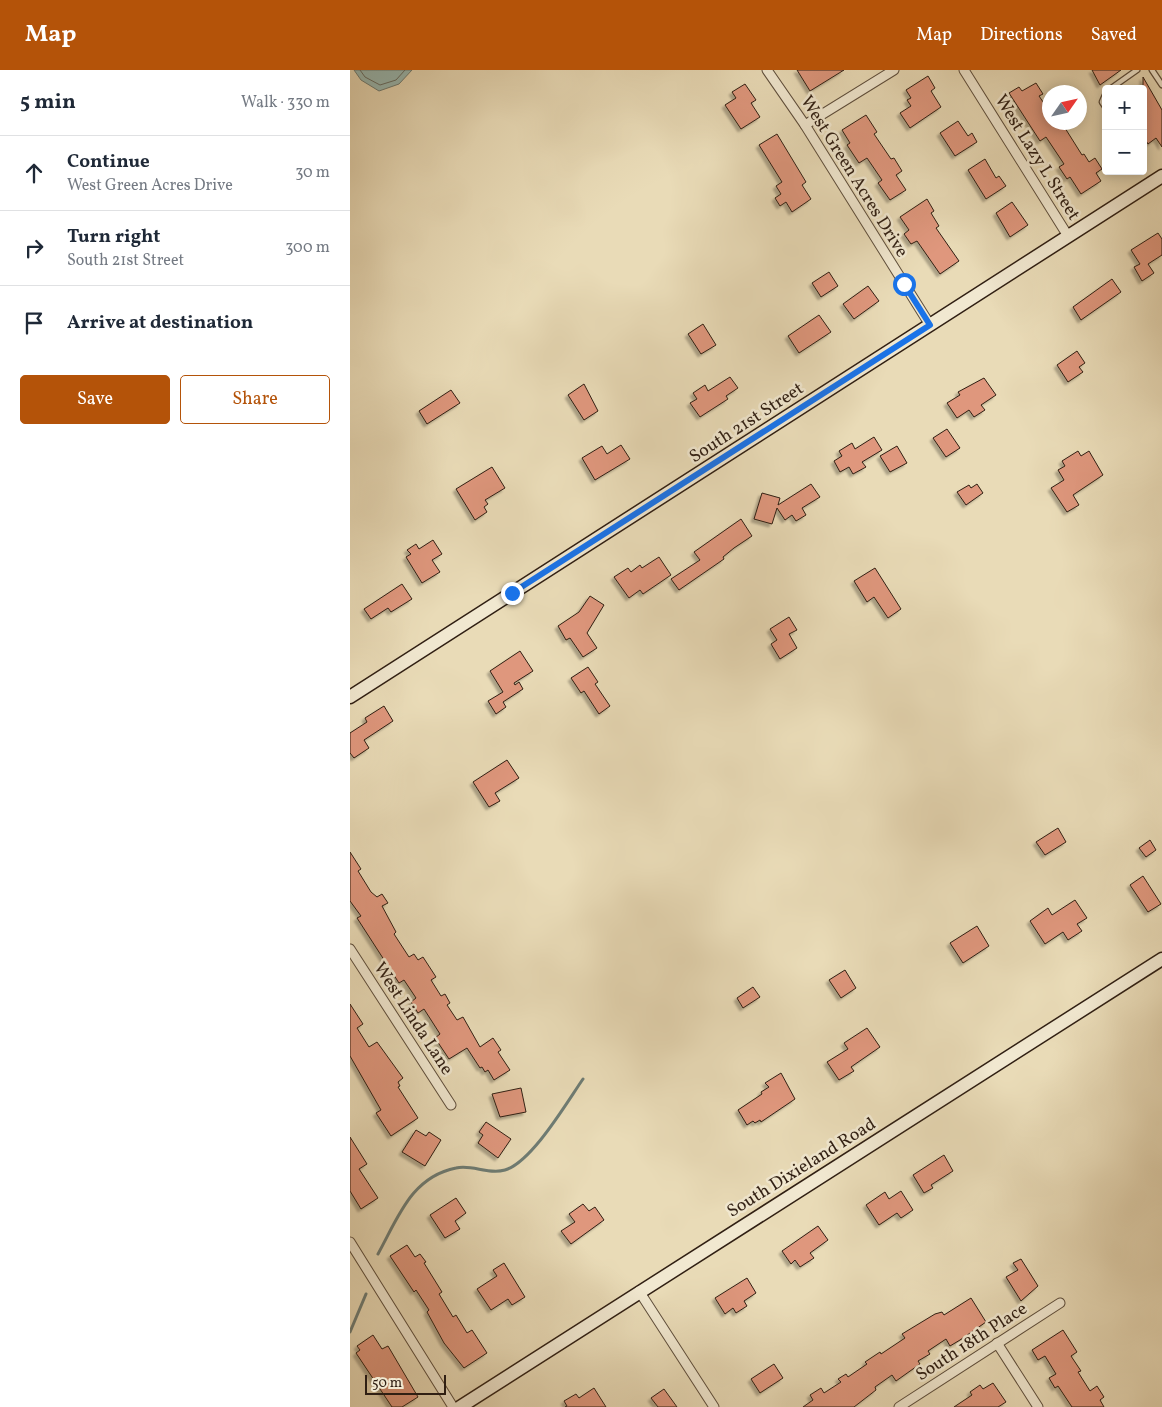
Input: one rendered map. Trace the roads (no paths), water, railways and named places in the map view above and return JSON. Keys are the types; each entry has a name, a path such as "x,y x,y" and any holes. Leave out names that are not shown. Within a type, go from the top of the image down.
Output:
{"street":[{"name":"West Green Acres Drive","path":"767,70 805,125 930,325"},
{"path":"805,125 894,70"},
{"name":"West Lazy L Street","path":"964,70 1068,236"},
{"name":"South 21st Street","path":"350,697 1162,176"},
{"name":"West Linda Lane","path":"350,949 451,1105"},
{"name":"South Dixieland Road","path":"460,1407 1162,959"},
{"path":"350,1242 453,1407"},
{"path":"639,1291 714,1407"},
{"name":"South 18th Place","path":"899,1407 1060,1303"},
{"path":"997,1343 1038,1407"}],"lane":[{"path":"1115,85 1136,70"},
{"path":"1152,70 1162,85"}],"water":[{"path":"354,70 412,70 399,84 379,91 361,80"}],"waterway":[{"path":"378,1254 408,1201 428,1180 456,1168 468,1167 486,1171 499,1171 515,1165 537,1144 583,1079"},
{"path":"350,1332 366,1294"}]}
